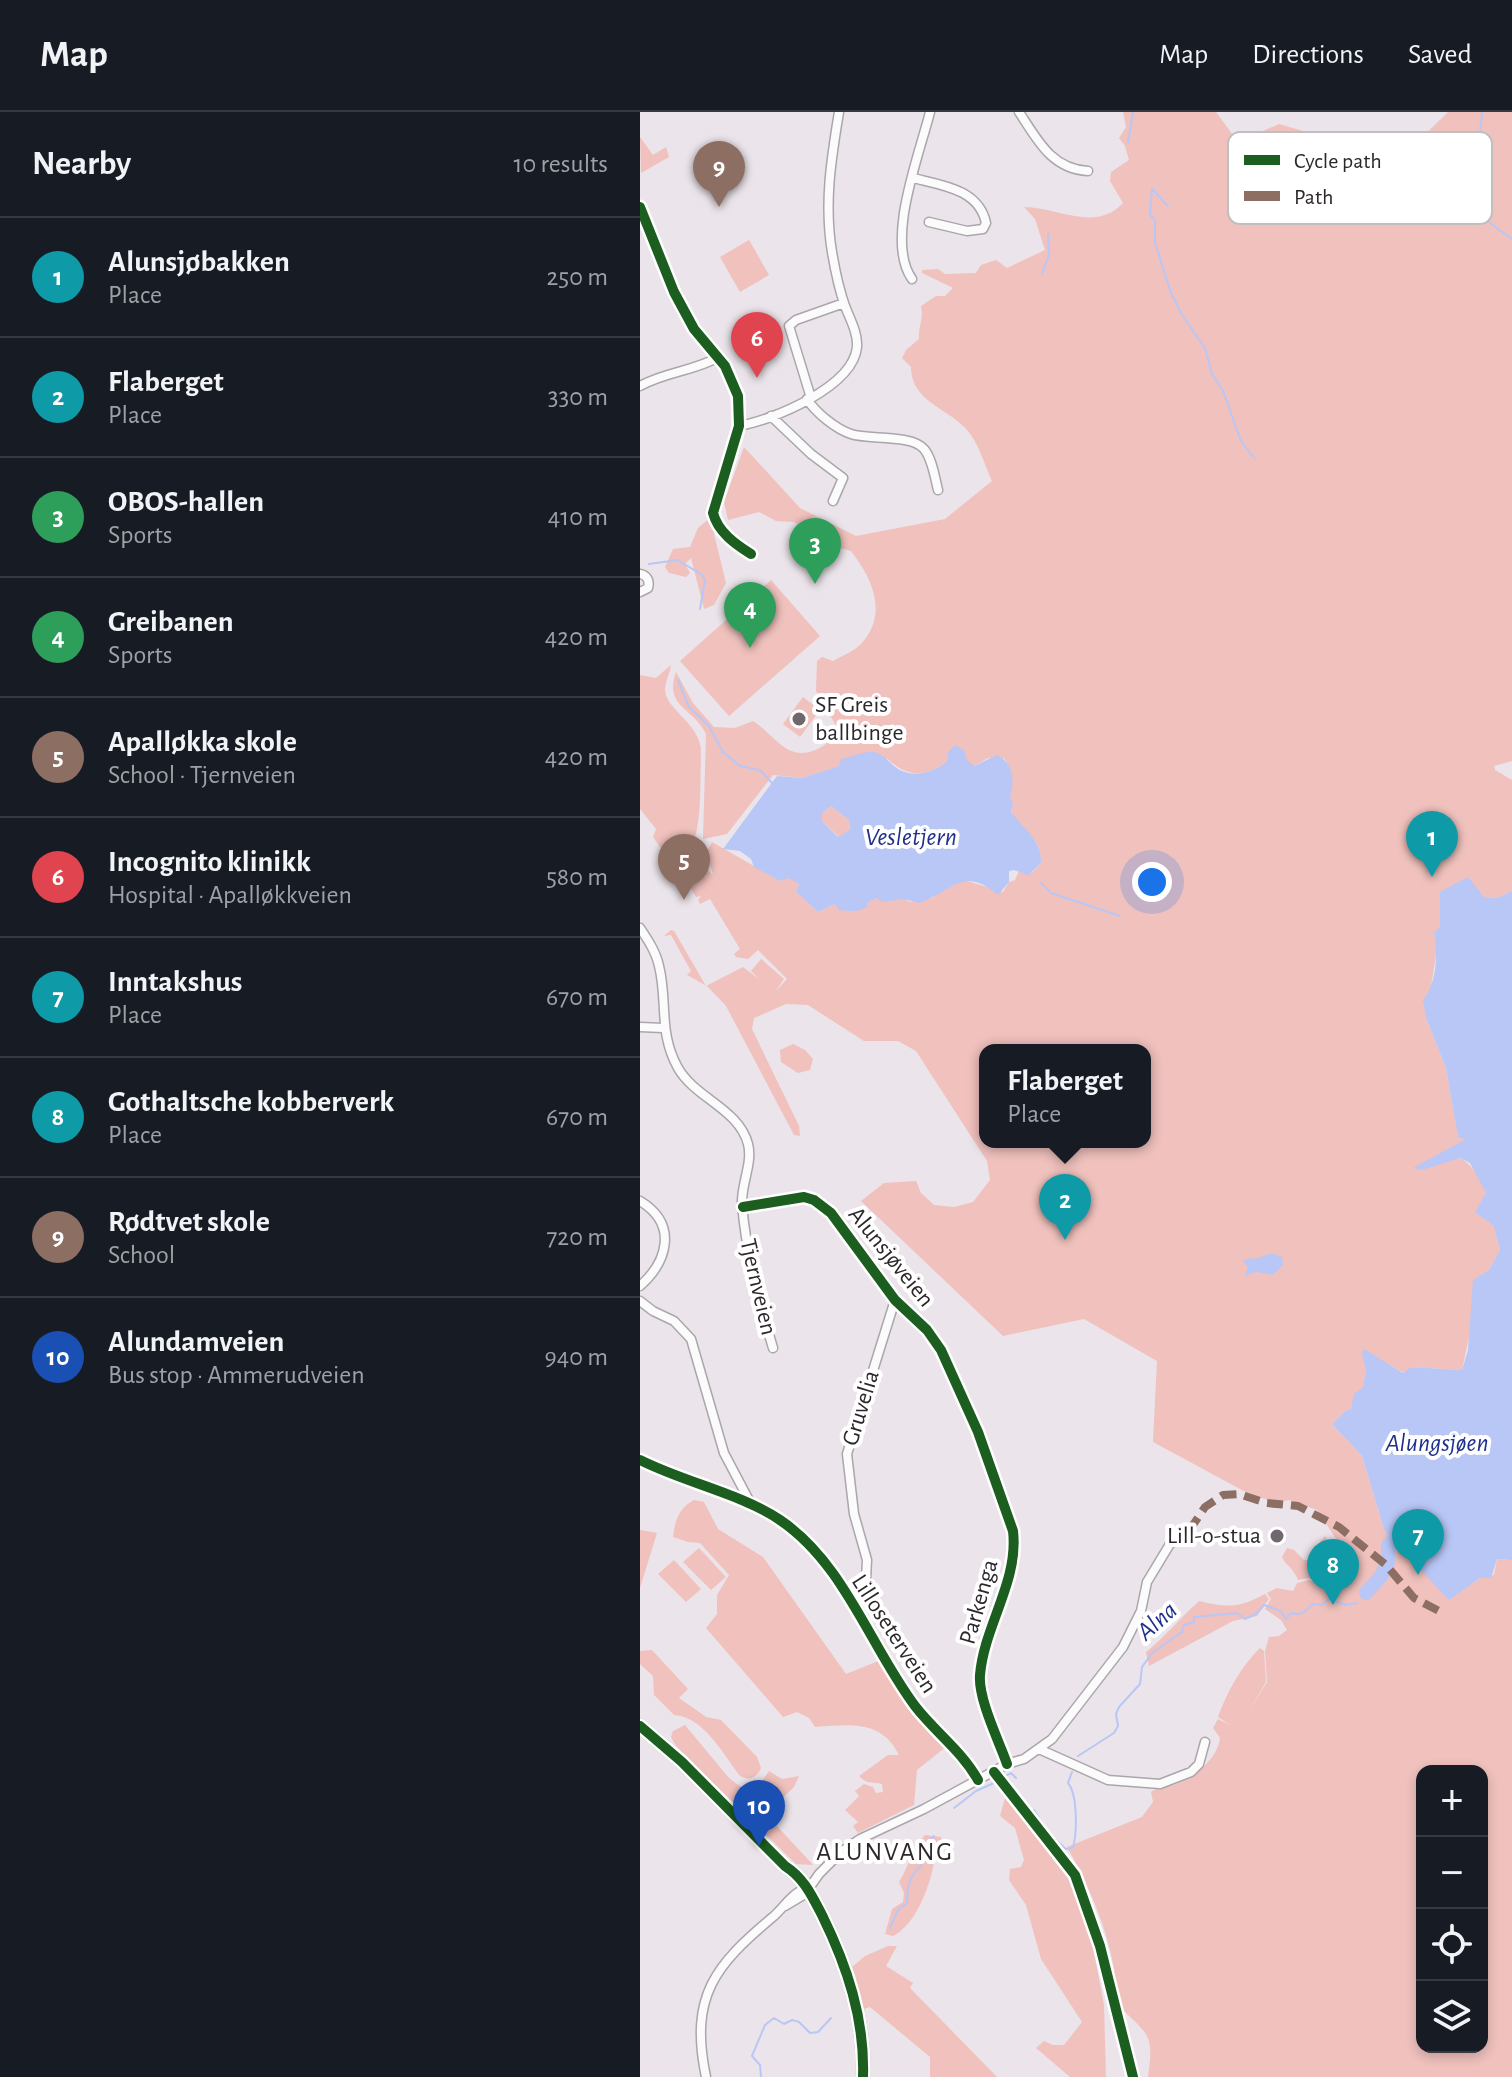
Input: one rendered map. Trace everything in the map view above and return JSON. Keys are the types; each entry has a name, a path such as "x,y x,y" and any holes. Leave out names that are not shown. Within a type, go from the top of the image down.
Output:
{"street":[{"path":"739,426 771,416 837,380 852,362 857,348 832,252 827,202 839,112"},
{"path":"912,279 904,263 900,237 930,112"},
{"path":"1019,112 1053,159 1068,168 1088,171"},
{"path":"913,178 963,192 982,212 986,223 983,229 973,232 929,222"},
{"path":"640,207 674,292 694,329 719,357 736,387 740,404 739,426 713,513 723,533 751,554"},
{"path":"844,303 796,320 789,326 809,398 819,413 852,434 920,445 926,452 938,490"},
{"path":"640,386 719,357"},
{"path":"771,416 807,451 843,478 833,501"},
{"path":"640,574 649,582 648,588 640,592"},
{"name":"Tjernveien","path":"640,928 659,966 663,1028 681,1073 745,1134 749,1158 743,1207 748,1250 773,1348"},
{"path":"640,1027 663,1028"},
{"name":"Alunsjøveien","path":"743,1207 799,1197 814,1200 831,1213 895,1300 927,1330 948,1362"},
{"path":"640,1201 655,1212 666,1240 661,1262 640,1286"},
{"name":"Gruvelia","path":"855,1609 866,1580 867,1560 854,1514 847,1454 895,1300"},
{"path":"640,1301 674,1321 691,1339 729,1465 752,1506"},
{"name":"Parkenga","path":"948,1362 978,1432 1013,1531 1015,1548 1012,1565 979,1678 1007,1764"},
{"name":"Lilloseterveien","path":"640,1460 776,1517 807,1542 855,1609 916,1707 968,1762 978,1780"},
{"path":"706,2077 700,2047 701,2010 720,1969 735,1949 805,1891 841,1852 860,1839 1039,1749 1052,1739 1123,1647 1141,1611 1147,1582 1170,1544 1189,1531"},
{"path":"640,1726 674,1754 785,1866 820,1912 844,1964 853,1994 861,2034 863,2077"},
{"path":"1039,1749 1108,1780 1128,1784 1160,1784 1191,1772 1199,1764 1205,1742"},
{"path":"994,1772 1075,1875 1100,1946 1133,2077"}],"shaded area":[{"path":"1123,112 1216,112 1231,132 1228,132 1228,224 1492,224 1492,132 1428,132 1448,112 1512,112 1512,761 1494,766 1495,770 1512,780 1512,891 1497,898 1484,897 1473,885 1440,893 1440,928 1434,933 1437,949 1426,1018 1446,1068 1458,1136 1468,1139 1414,1168 1460,1158 1469,1165 1488,1199 1500,1250 1489,1270 1471,1327 1462,1370 1411,1367 1404,1373 1369,1354 1363,1387 1351,1409 1332,1424 1362,1456 1385,1532 1449,1599 1480,1578 1494,1575 1497,1559 1512,1560 1512,2077 1148,2077 1149,2041 1118,2004 1113,1962 1102,1922 1067,1847 1142,1817 1153,1802 1151,1792 1183,1781 1204,1766 1218,1745 1220,1738 1213,1728 1218,1719 1230,1725 1218,1717 1235,1680 1260,1648 1264,1651 1266,1682 1248,1713 1267,1682 1265,1651 1269,1637 1279,1636 1287,1630 1281,1620 1265,1609 1271,1599 1267,1593 1277,1588 1293,1591 1297,1583 1309,1580 1324,1585 1340,1573 1350,1560 1317,1510 1289,1500 1279,1502 1253,1496 1153,1442 1157,1361 1084,1319 1003,1336 861,1201 884,1183 916,1181 921,1193 934,1205 954,1207 973,1202 990,1180 987,1161 916,1051 898,1041 864,1041 808,1005 786,1004 754,1018 752,1029 799,1126 800,1136 794,1135 726,1006 707,986 743,967 760,980 751,971 761,959 784,979 775,992 787,979 758,950 748,959 736,957 734,954 740,949 710,899 700,904 698,900 701,896 696,897 672,857 695,861 713,875 707,851 712,842 780,881 789,877 799,884 796,892 818,912 835,904 866,904 877,898 910,902 932,898 949,885 964,880 1003,892 1019,871 1032,873 1041,863 1034,839 1013,814 1010,772 1004,758 988,758 974,766 948,752 947,761 924,773 909,772 888,759 840,766 802,778 773,775 727,834 703,839 706,734 677,700 673,684 676,672 693,703 714,727 735,728 753,721 789,750 810,752 829,741 838,729 816,691 817,661 822,657 833,661 861,644 874,621 876,609 871,584 851,551 833,546 794,522 776,521 759,512 728,520 724,502 744,447 800,508 856,536 945,519 992,481 971,435 918,390 911,367 902,358 919,339 921,306 936,296 945,296 953,288 922,273 922,270 938,269 945,274 976,273 981,265 996,260 1007,268 1045,250 1035,219 1024,207 1088,217 1112,212 1123,203 1110,181 1111,172 1129,160 1119,138 1126,127"},
{"path":"1279,124 1307,132 1261,132"},
{"path":"640,137 653,155 666,147 669,157 641,173"},
{"path":"749,240 769,275 740,292 720,257"},
{"path":"711,517 721,525 714,534 726,583 714,605 704,609 691,558 685,564 690,573 686,577 669,573 665,567 673,549 690,547 698,528"},
{"path":"771,580 820,636 729,716 680,661"},
{"path":"671,665 665,687 667,697 694,731 701,749 700,802 697,831 689,848 664,853 653,837 656,829 640,809 640,675 656,678"},
{"name":"SF Greis ballbinge","path":"803,697 820,710 800,737 783,724"},
{"path":"831,806 849,820 850,831 839,837 822,821 822,813"},
{"path":"674,931 706,985 687,975 691,971 671,935 664,936"},
{"path":"793,1044 813,1059 810,1070 798,1073 781,1062 780,1050"},
{"path":"694,1500 704,1502 718,1529 763,1557 846,1674 881,1660 947,1746 917,1770 914,1805 858,1833 853,1826 858,1822 845,1810 859,1796 855,1791 864,1784 873,1787 876,1793 883,1792 882,1784 868,1782 859,1776 888,1755 899,1755 892,1743 883,1735 863,1727 815,1727 809,1718 797,1712 783,1717 706,1628 717,1614 717,1595 729,1575 700,1543 673,1537 679,1515"},
{"path":"640,1530 657,1533 640,1588"},
{"path":"1325,1536 1344,1566 1323,1583 1309,1578 1298,1580 1282,1557 1287,1548 1294,1550 1304,1560 1310,1560 1319,1553 1320,1542"},
{"path":"699,1548 726,1577 711,1590 683,1562"},
{"path":"674,1560 701,1589 686,1602 658,1574"},
{"path":"1265,1594 1269,1599 1257,1616 1233,1621 1149,1666 1146,1652 1199,1601 1234,1605"},
{"path":"652,1650 688,1689 679,1698 706,1717 721,1720 757,1757 761,1768 755,1776 740,1776 704,1729 685,1717 674,1715 654,1695 653,1676 640,1664 640,1651"},
{"path":"685,1725 729,1778 741,1787 760,1784 769,1771 782,1779 799,1776 794,1787 766,1814 813,1865 796,1864 676,1746 671,1737 673,1731"},
{"path":"1006,1795 1064,1868 1089,1926 1104,2005 1106,2077 1070,2077 1036,2048 1044,2041 1064,2045 1082,2022 1041,1959 1026,1905 1009,1880 1010,1869 1021,1867 1024,1860 1015,1828 1000,1816"},
{"path":"925,1835 941,1837 942,1846 925,1893 907,1925 893,1936 885,1934 892,1909 903,1902 904,1893 899,1882"},
{"path":"888,1946 897,1946 886,1966 913,1983 910,1988 997,2077 930,2077 930,2057 870,2007 864,2009 852,1967 865,1956"}],"water":[{"name":"Vesletjern","path":"955,745 964,750 967,760 974,766 997,755 1006,762 1012,778 1011,811 1038,847 1041,863 1029,875 1009,871 1009,882 998,895 986,886 966,881 919,903 903,899 883,902 877,898 858,911 839,910 835,904 818,912 796,892 799,884 789,878 780,881 754,867 751,859 740,851 723,849 777,776 802,778 839,766 841,759 869,752 882,756 900,770 914,774 928,772 941,765 947,761 948,752","holes":["831,806 849,820 850,830 838,837 822,821 822,813"]},
{"name":"Alungsjøen","path":"1468,877 1484,897 1497,898 1512,891 1512,1560 1497,1559 1491,1578 1480,1578 1449,1600 1385,1532 1362,1456 1332,1424 1351,1409 1354,1394 1363,1387 1366,1370 1364,1349 1403,1373 1411,1367 1462,1370 1468,1350 1473,1280 1489,1270 1500,1250 1494,1226 1475,1212 1486,1193 1470,1163 1460,1158 1422,1170 1413,1168 1466,1139 1458,1137 1446,1068 1426,1018 1423,1000 1435,968 1434,933 1440,927 1440,892"},
{"path":"1272,1253 1282,1257 1283,1265 1273,1275 1256,1272 1245,1276 1248,1267 1243,1261"}],"waterway":[{"path":"1128,143 1133,112"},
{"path":"1480,132 1482,112"},
{"path":"1152,188 1150,215 1155,220 1155,243 1171,293 1205,348 1212,374 1223,391 1241,441 1255,459"},
{"path":"1153,190 1168,206"},
{"path":"1491,224 1512,239"},
{"path":"1042,274 1049,255 1048,234"},
{"path":"649,564 678,560 702,575 705,580 700,609"},
{"path":"678,680 689,707 709,726 723,752 740,766 760,770 772,783"},
{"path":"1041,883 1051,893 1120,916"},
{"name":"Alna","path":"1388,1563 1388,1545 1393,1540"},
{"name":"Alna","path":"1366,1593 1385,1567"},
{"name":"Alna","path":"1078,1756 1114,1733 1118,1726 1116,1714 1140,1684 1142,1667 1152,1653 1182,1632 1184,1625 1194,1622 1194,1617 1237,1613 1245,1619 1256,1614 1264,1605 1281,1611 1286,1619 1291,1613 1301,1613 1313,1604 1322,1605 1329,1599 1346,1605 1357,1603"},
{"name":"Alna","path":"1034,1810 1049,1834 1066,1849 1073,1848 1075,1805 1068,1783 1072,1772"},
{"name":"Alna","path":"1002,1778 1011,1773 1016,1778"},
{"name":"Alna","path":"954,1808 976,1791 994,1783"},
{"name":"Alna","path":"890,1928 898,1910 907,1903 910,1883 921,1866 924,1846 934,1836"},
{"name":"Alna","path":"761,2077 760,2065 752,2056 765,2025 774,2018 784,2024 792,2020 799,2022 810,2033 818,2032 831,2018"}],"marked path":[{"path":"1189,1531 1205,1507 1223,1495 1239,1494 1266,1503 1298,1506 1339,1527 1386,1565 1414,1598 1443,1613"}],"cycle path":[{"path":"640,207 674,292 694,329 725,366 738,396 739,426 713,513 723,532 751,554"},
{"path":"743,1207 804,1197 814,1200 831,1213 895,1300 927,1330 941,1350 978,1432 1013,1531 1011,1568 980,1675 986,1708 1007,1764"},
{"path":"640,1460 765,1511 802,1538 839,1582 915,1706 978,1780"},
{"path":"640,1726 682,1762 807,1888 831,1934 853,1993 861,2034 863,2077"},
{"path":"994,1772 1075,1875 1100,1946 1133,2077"}],"place":[{"name":"Rødtvet skole","path":"719,207"},
{"name":"Incognito klinikk","path":"757,378"},
{"name":"OBOS-hallen","path":"815,584"},
{"name":"Greibanen","path":"750,648"},
{"name":"SF Greis ballbinge","path":"799,719"},
{"name":"Alunsjøbakken","path":"1432,877"},
{"name":"Apalløkka skole","path":"684,900"},
{"name":"Flaberget","path":"1065,1240"},
{"name":"Lill-o-stua","path":"1277,1536"},
{"name":"Inntakshus","path":"1418,1575"},
{"name":"Gothaltsche kobberverk","path":"1333,1605"},
{"name":"Alundamveien","path":"759,1846"}],"district":[{"name":"ALUNVANG","path":"885,1852"}]}
